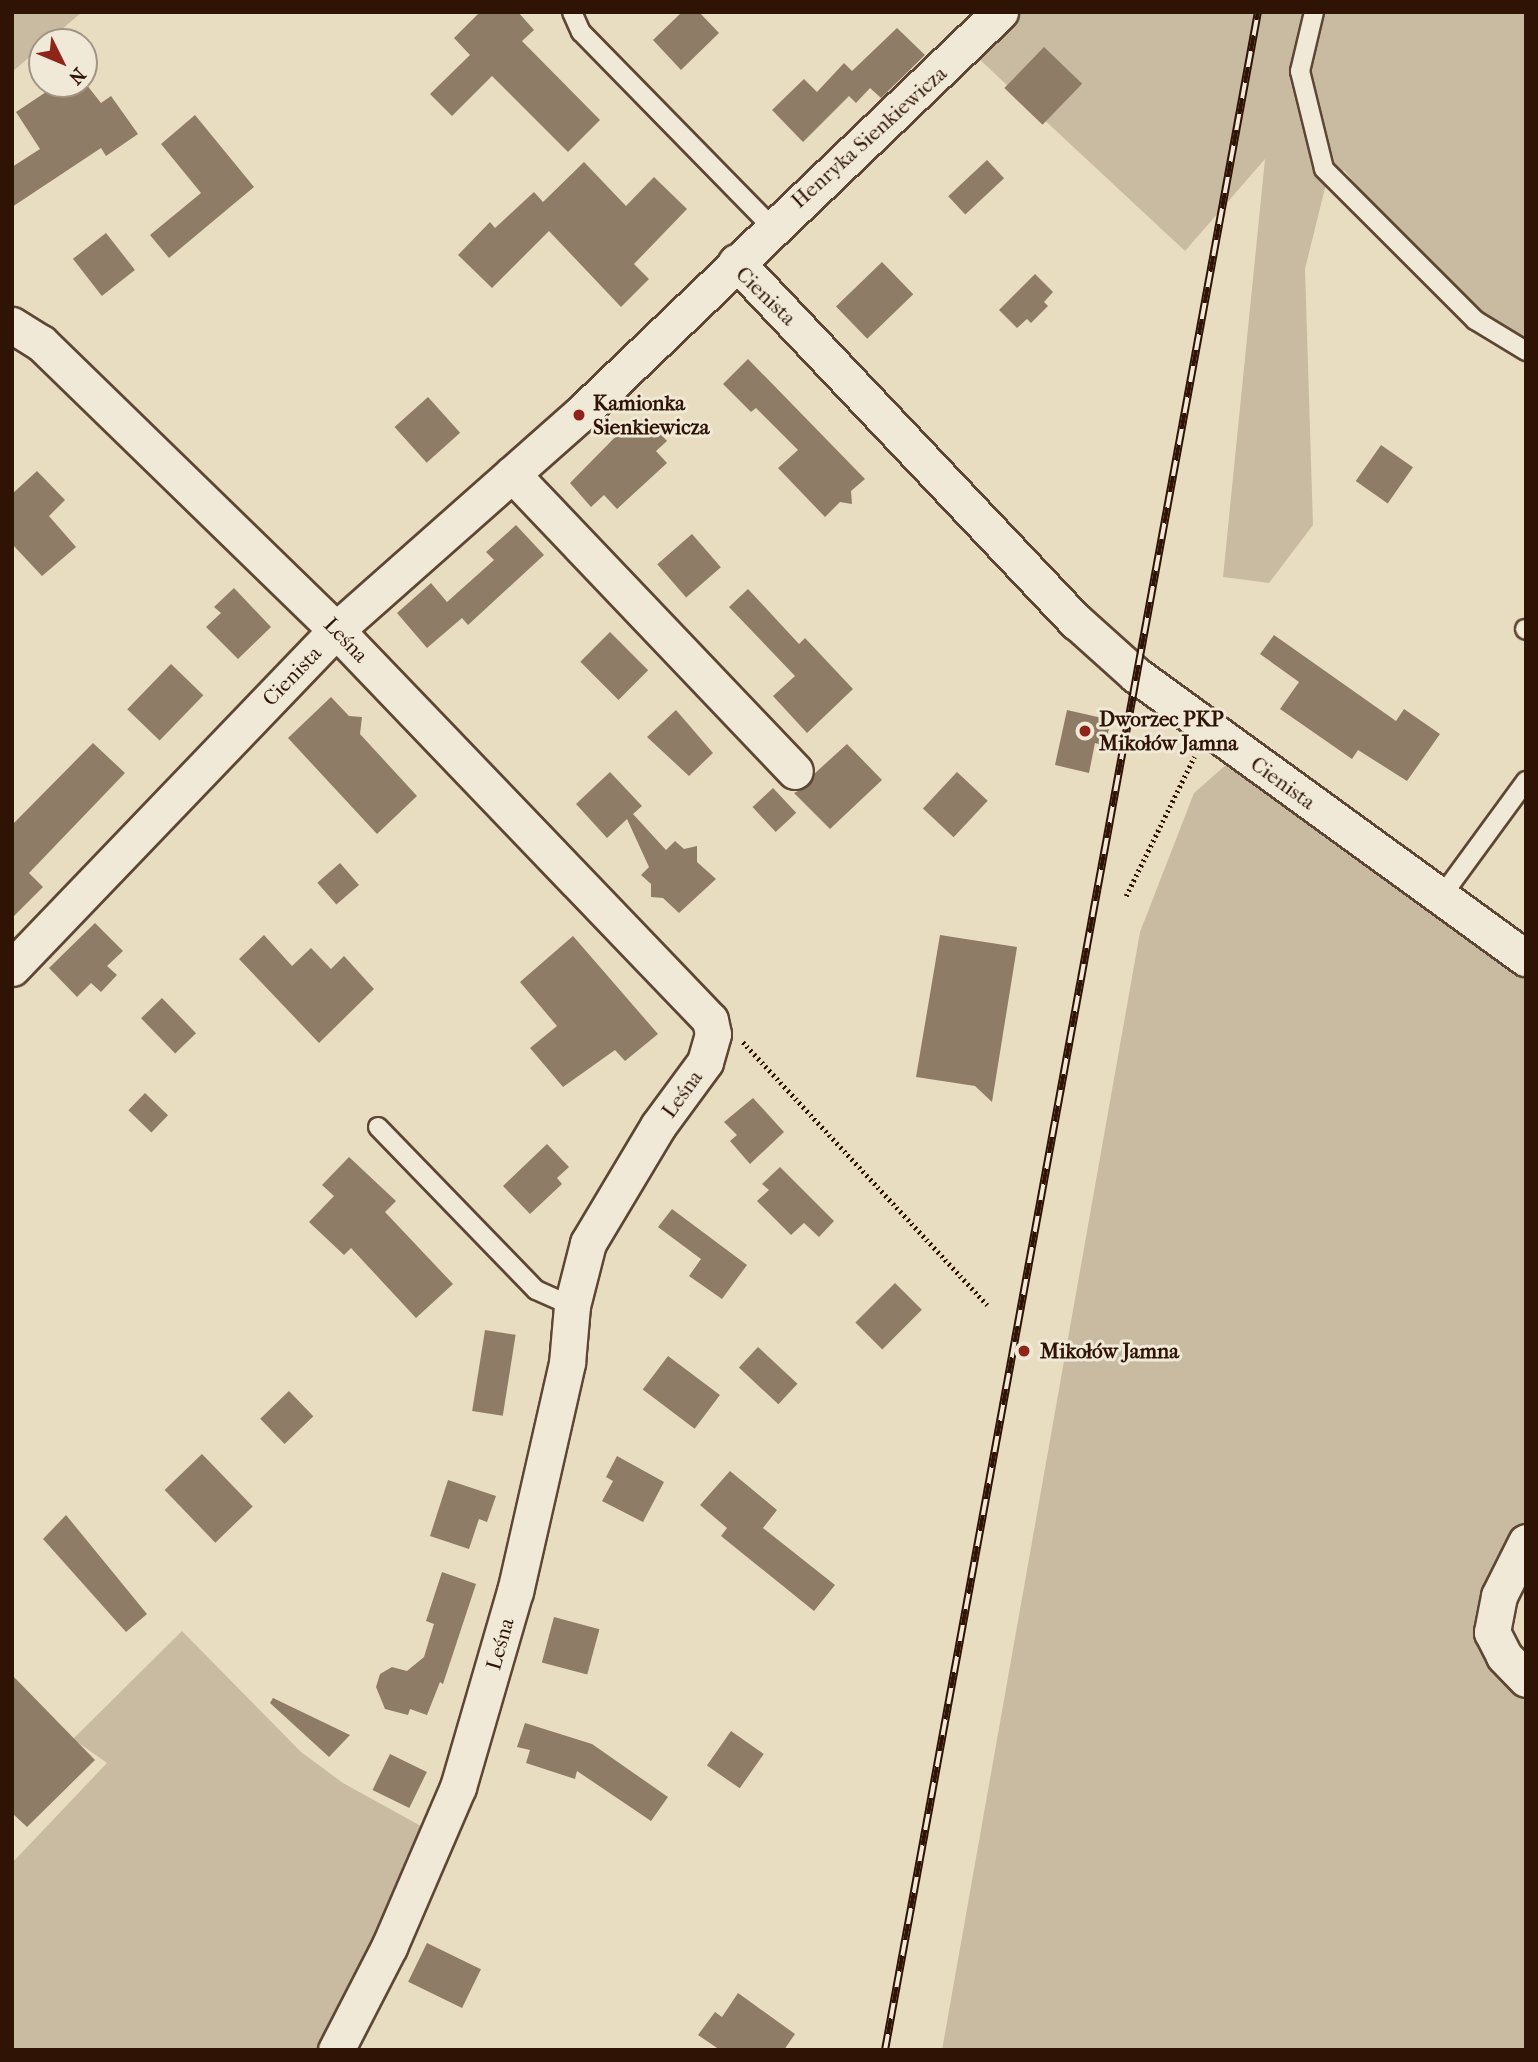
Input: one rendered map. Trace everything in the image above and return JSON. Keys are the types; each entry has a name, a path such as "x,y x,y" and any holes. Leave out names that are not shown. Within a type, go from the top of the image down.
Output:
{"street":[{"name":"Henryka Sienkiewicza","path":"736,262 1000,12"},
{"name":"Cienista","path":"12,968 337,630 512,474 736,262 1077,622 1136,675 1526,958"},
{"name":"Leśna","path":"12,325 41,343 337,630 710,1020 713,1034 705,1062 658,1126 588,1243 572,1306 567,1363 515,1591 458,1787 389,1947 336,2050"},
{"path":"512,474 795,771"},
{"path":"1526,1542 1499,1597 1492,1632 1504,1657 1526,1679"}],"lane":[{"path":"572,12 581,32 771,226"},
{"path":"1314,12 1300,71 1324,169 1475,320 1526,351"},
{"path":"1441,897 1526,781"},
{"path":"377,1127 536,1290 572,1306"}],"path":[{"path":"1126,897 1208,728"},
{"path":"710,1020 742,1040 987,1305"}],"shaded area":[{"path":"12,12 82,12 63,28 28,28 28,58 12,72"},
{"path":"1014,12 1526,12 1526,350 1471,325 1344,170 1325,188 1305,269 1313,525 1269,583 1223,577 1265,159 1185,251 978,58"},
{"path":"1227,764 1526,978 1526,1528 1473,1638 1526,1694 1526,2050 942,2050 1140,932 1194,793"},
{"path":"182,1631 301,1752 343,1783 428,1830 315,2050 12,2050 12,1863 107,1763 73,1739"}],"building":[{"path":"480,12 518,12 534,30 522,41 600,120 568,152 492,76 452,116 430,94 470,55 454,38"},
{"path":"682,12 699,12 719,33 681,70 653,40"},
{"path":"897,28 925,55 881,98 870,88 856,103 849,96 803,142 772,110 804,79 817,92 844,63 852,71"},
{"path":"1044,47 1082,84 1043,125 1004,88"},
{"path":"111,96 138,134 106,156 101,148 12,207 12,167 40,149 16,112 37,98 97,98 101,103"},
{"path":"195,115 254,187 169,258 150,235 201,193 161,144"},
{"path":"987,160 1004,178 965,214 948,196"},
{"path":"584,162 626,206 654,177 687,209 634,264 649,279 621,307 549,231 492,288 458,255 490,222 495,228 534,192 543,202"},
{"path":"106,233 135,270 102,296 73,259"},
{"path":"882,262 913,294 867,339 836,306"},
{"path":"1035,274 1053,292 1044,302 1048,306 1031,323 1027,319 1017,328 999,310"},
{"path":"748,359 865,479 851,491 852,504 840,502 825,517 778,468 798,450 756,408 751,412 723,384"},
{"path":"428,397 460,433 427,463 395,427"},
{"path":"645,417 667,441 656,451 667,463 617,509 604,495 591,507 570,483 629,423 633,427"},
{"path":"1381,445 1413,467 1388,503 1356,481"},
{"path":"37,471 65,500 49,516 76,547 42,576 12,544 12,494"},
{"path":"516,525 544,555 468,625 462,618 427,648 397,613 431,583 447,602 494,560 486,552"},
{"path":"692,534 721,567 686,597 657,564"},
{"path":"234,588 271,627 238,659 206,627 221,613 214,607"},
{"path":"748,589 799,644 805,638 853,689 807,733 773,696 795,676 729,607"},
{"path":"610,632 648,670 618,700 580,662"},
{"path":"1274,635 1396,721 1404,709 1440,734 1407,781 1358,750 1352,759 1280,709 1299,682 1260,654"},
{"path":"171,664 203,695 160,741 127,709"},
{"path":"331,697 349,716 362,717 360,734 417,796 377,834 288,738"},
{"path":"676,710 713,753 689,776 647,737"},
{"name":"Dworzec PKP Mikołów Jamna","path":"1067,710 1111,720 1105,746 1095,743 1089,773 1055,765"},
{"path":"93,743 125,773 29,873 43,887 12,918 12,825"},
{"path":"847,744 882,780 830,829 794,793 808,786 814,774"},
{"path":"610,772 642,806 633,814 666,850 675,841 684,849 697,846 697,862 716,879 679,913 663,898 651,897 651,884 641,875 649,867 627,819 607,838 576,804"},
{"path":"957,772 988,801 954,837 923,809"},
{"path":"773,788 796,813 776,832 753,807"},
{"path":"340,863 359,885 336,905 317,883"},
{"path":"95,923 123,951 107,966 117,975 101,992 91,983 77,997 49,968"},
{"path":"264,935 292,966 311,948 331,969 344,956 374,989 319,1043 239,959"},
{"path":"940,935 1017,947 992,1102 975,1086 916,1077"},
{"path":"573,936 658,1034 625,1061 615,1050 563,1087 530,1048 557,1026 520,982"},
{"path":"162,998 196,1033 175,1053 141,1018"},
{"path":"145,1093 168,1115 151,1132 128,1110"},
{"path":"753,1098 784,1132 750,1164 730,1141 737,1135 724,1122"},
{"path":"547,1144 569,1167 557,1178 562,1184 530,1214 503,1186"},
{"path":"349,1157 396,1201 385,1212 453,1284 416,1318 351,1248 344,1255 309,1222 334,1196 322,1185"},
{"path":"780,1167 834,1221 819,1237 804,1223 791,1235 757,1201 769,1190 762,1184"},
{"path":"672,1209 747,1265 722,1299 689,1276 701,1259 658,1227"},
{"path":"895,1283 922,1310 882,1349 855,1323"},
{"path":"485,1330 516,1335 503,1416 472,1411"},
{"path":"758,1347 797,1384 778,1404 739,1367"},
{"path":"668,1356 720,1395 695,1429 643,1390"},
{"path":"289,1391 313,1416 285,1444 260,1419"},
{"path":"202,1454 253,1507 215,1543 165,1490"},
{"path":"617,1456 664,1482 643,1522 602,1501 613,1481 606,1477"},
{"path":"730,1471 777,1510 763,1528 835,1585 814,1611 721,1536 727,1528 700,1505"},
{"path":"448,1480 496,1496 487,1522 479,1519 469,1549 430,1536"},
{"path":"66,1515 147,1614 126,1632 43,1539"},
{"path":"442,1572 476,1584 443,1684 440,1682 427,1715 410,1709 408,1715 385,1709 376,1687 380,1674 392,1667 407,1671 424,1657 434,1624 426,1621"},
{"path":"554,1617 599,1629 587,1675 542,1662"},
{"path":"12,1675 95,1760 27,1827 12,1813"},
{"path":"273,1698 350,1735 329,1757 270,1703"},
{"path":"525,1723 592,1744 668,1797 651,1821 577,1771 575,1779 526,1763 530,1750 517,1747"},
{"path":"731,1731 764,1754 740,1788 707,1765"},
{"path":"390,1754 427,1772 409,1808 372,1790"},
{"path":"427,1943 481,1969 462,2008 408,1982"},
{"path":"738,1993 795,2034 784,2050 720,2050 698,2035 715,2012 722,2017"}],"railway":[{"path":"885,2050 1258,12"}],"place":[{"name":"Kamionka Sienkiewicza","path":"579,415"},
{"name":"Dworzec PKP Mikołów Jamna","path":"1085,731"},
{"name":"Mikołów Jamna","path":"1024,1351"}]}
